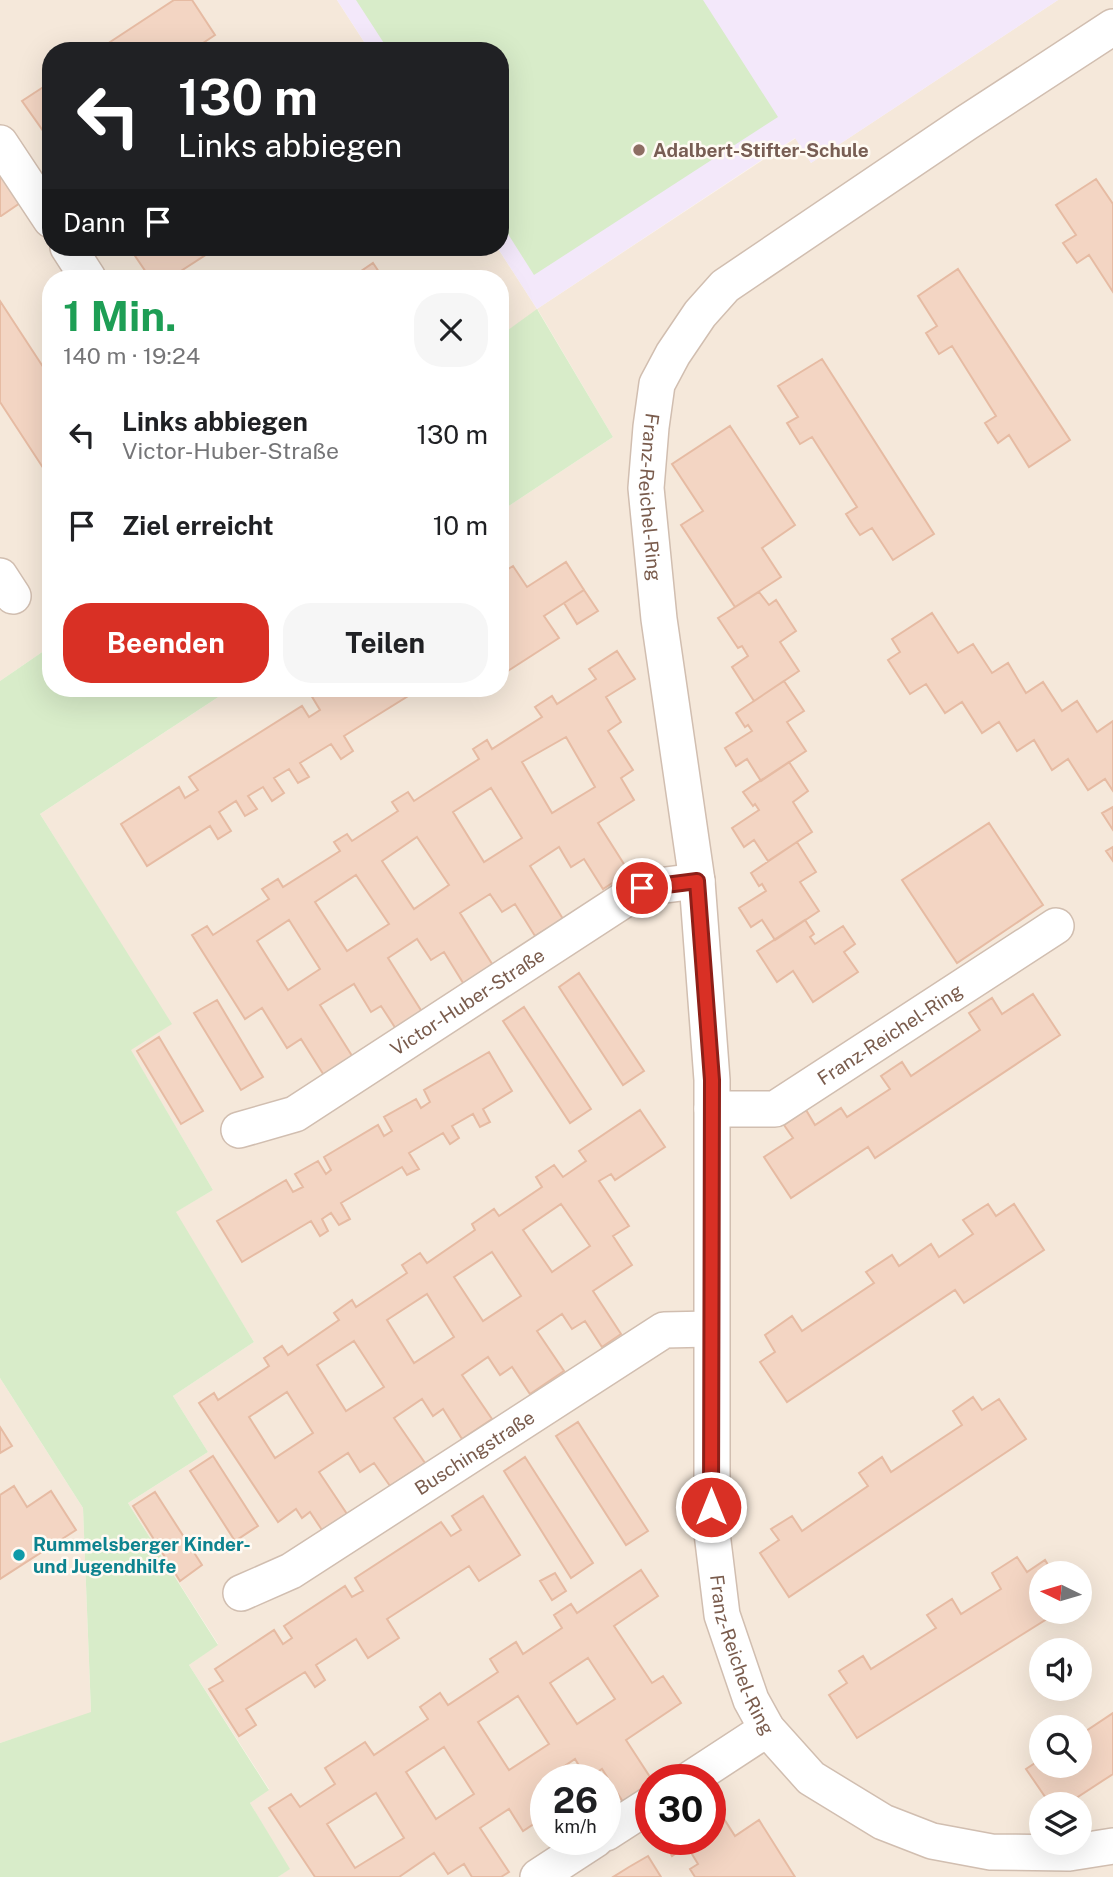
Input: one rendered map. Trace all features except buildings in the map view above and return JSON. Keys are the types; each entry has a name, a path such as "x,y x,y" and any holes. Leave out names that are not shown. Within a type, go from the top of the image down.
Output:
{"street":[{"name":"Franz-Reichel-Ring","path":"1113,27 725,286 700,314 657,384 650,427 647,500 658,607 697,881 712,1109 712,1533 722,1615 751,1700 767,1729 811,1778 883,1822 989,1865 1113,1846"},
{"path":"0,143 42,206"},
{"name":"Victor-Huber-Straße","path":"239,1130 295,1114 642,888 697,881"},
{"name":"Franz-Reichel-Ring","path":"712,1109 775,1109 1056,926"},
{"name":"Buschingstraße","path":"240,1593 291,1571 664,1330 710,1329"},
{"path":"713,1764 767,1729"},
{"path":"538,1877 572,1855"}],"shaded area":[{"path":"0,0 337,0 364,42 42,42 42,256 503,256 537,309 796,138 811,163 1058,0 1113,0 1113,1877 278,1877 289,1869 250,1803 269,1789 189,1665 218,1644 128,1503 208,1452 173,1396 254,1342 175,1212 213,1190 130,1049 171,1024 40,814 218,697 509,697 509,506 613,437 538,310 509,330 509,270 42,270 42,652 0,681"},
{"name":"Adalbert-Stifter-Schule","path":"337,0 1058,0 811,163 795,138 537,309 503,256 509,256 509,42 364,42"},
{"path":"0,1378 83,1508 91,1713 0,1743"}],"green space":[{"path":"356,0 703,0 778,117 534,275 509,236 509,42 383,42"},
{"path":"537,309 613,437 509,506 509,329"},
{"path":"42,652 42,697 218,697 40,814 172,1024 131,1050 213,1190 176,1212 254,1342 173,1396 208,1452 128,1503 218,1645 189,1665 269,1790 250,1803 290,1869 278,1877 0,1877 0,1743 91,1712 83,1508 0,1378 0,681"}],"place":[{"name":"Adalbert-Stifter-Schule","path":"639,150"},
{"name":"Rummelsberger Kinder- und Jugendhilfe","path":"19,1555"}],"route":[{"path":"642,888 697,881 712,1080 711,1507"}]}
